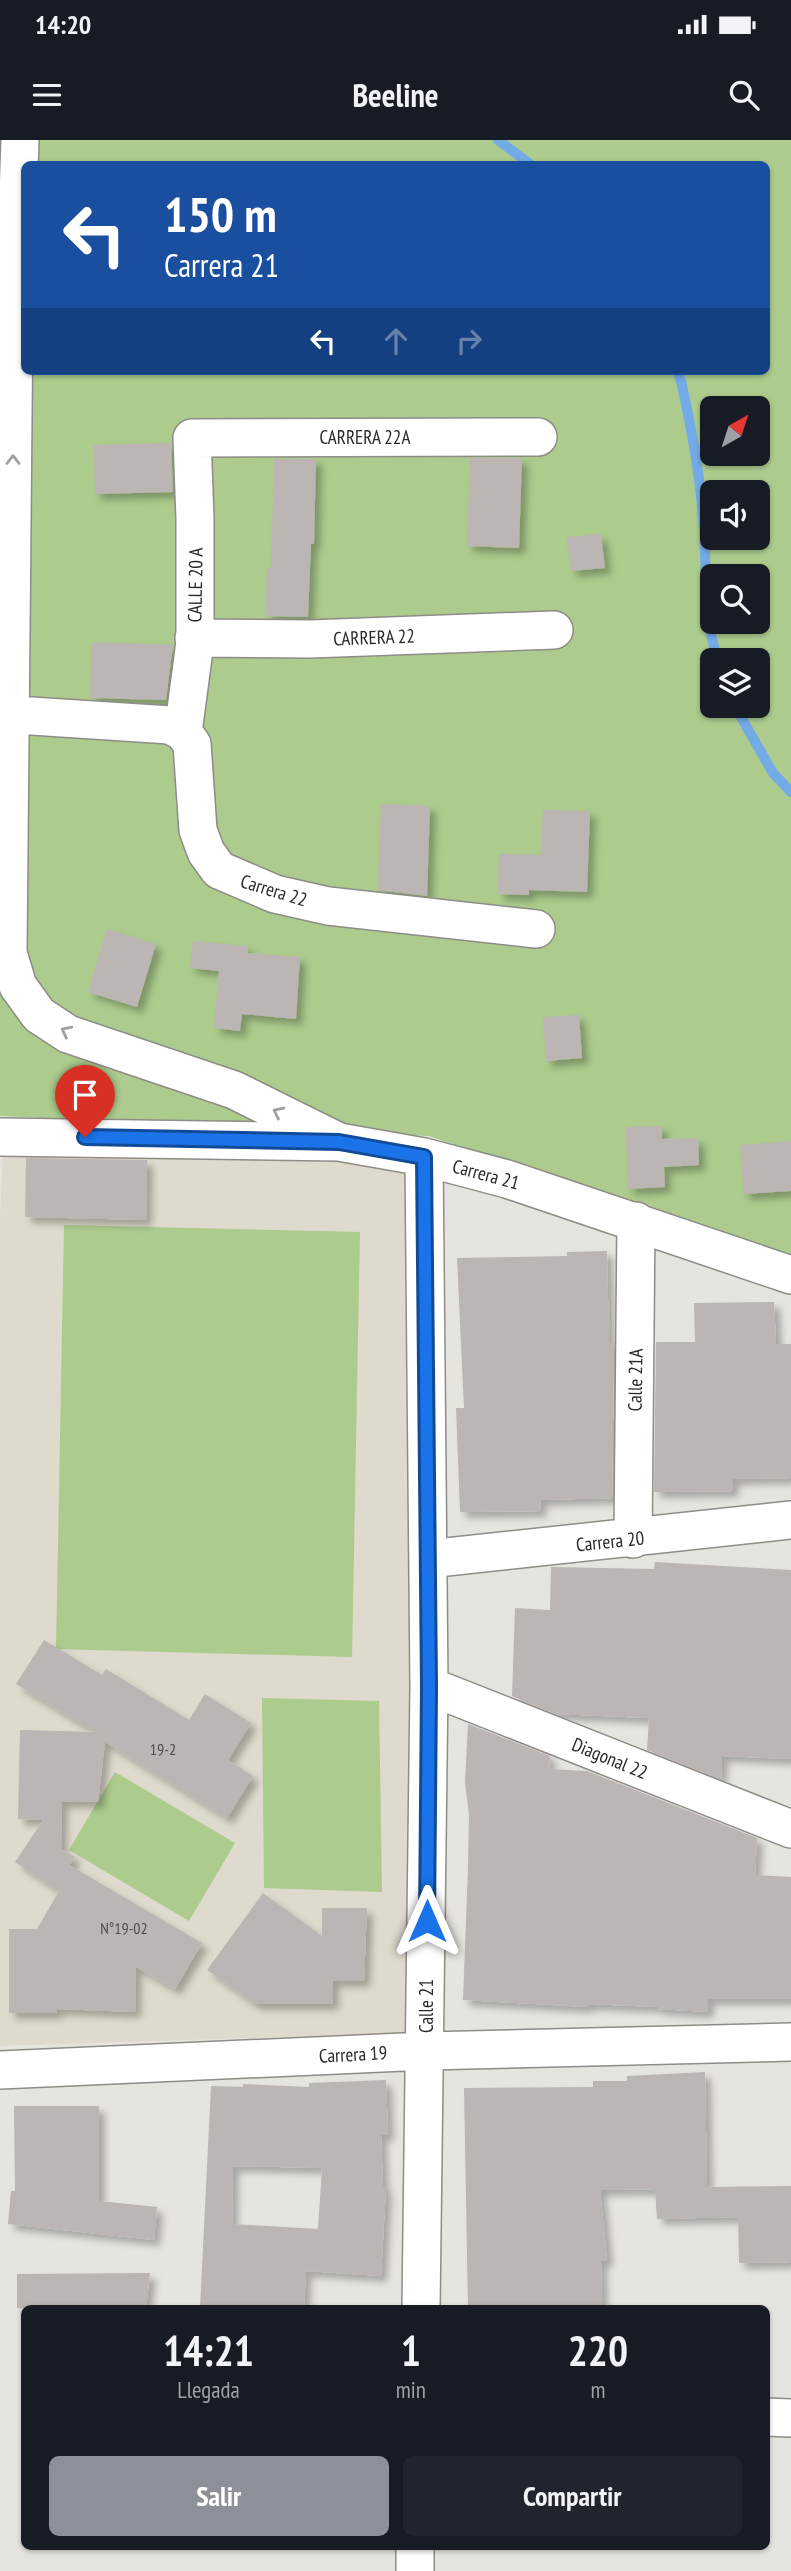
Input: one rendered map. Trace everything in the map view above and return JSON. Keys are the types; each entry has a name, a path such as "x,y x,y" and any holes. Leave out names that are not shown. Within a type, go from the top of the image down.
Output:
{"street":[{"path":"20,140 7,309 5,714 8,953 18,986 38,1016 68,1034 234,1090 339,1142"},
{"name":"CARRERA 22A","path":"192,438 538,437"},
{"name":"CALLE 20 A","path":"183,732 194,638 195,519 192,438"},
{"name":"CARRERA 22","path":"194,638 310,639 554,630"},
{"path":"5,714 170,725 183,732"},
{"name":"Carrera 22","path":"183,732 192,744 198,830 205,852 219,870 275,894 328,906 536,929"},
{"name":"Carrera 21","path":"0,1137 339,1142 424,1157 507,1179 791,1275"},
{"name":"Calle 21","path":"421,2305 429,1686 424,1157"},
{"name":"Calle 21A","path":"633,1539 636,1222"},
{"name":"Carrera 20","path":"428,1559 791,1520"},
{"name":"Diagonal 22","path":"429,1686 791,1829"},
{"name":"Carrera 19","path":"0,2070 426,2051 791,2042"},
{"path":"770,2417 791,2418"},
{"path":"415,2550 415,2571"}],"shaded area":[{"path":"3,1149 409,1164 415,1427 407,2033 0,2046 0,1215"}],"green space":[{"path":"0,140 791,140 791,1264 642,1209 429,1136 0,1116"},
{"path":"64,1225 360,1232 352,1657 56,1649"},
{"path":"262,1698 379,1701 382,1892 264,1888"},
{"path":"115,1772 235,1843 189,1921 69,1850"}],"building":[{"path":"171,443 173,492 95,494 94,445"},
{"path":"470,458 522,458 519,548 467,546"},
{"path":"274,459 316,459 314,544 311,544 308,617 265,616 267,568 271,568"},
{"path":"601,534 605,568 571,571 567,537"},
{"path":"92,642 173,645 166,700 90,698"},
{"path":"381,804 430,806 427,896 378,890"},
{"path":"543,810 590,811 587,892 529,890 529,895 498,894 499,854 541,855"},
{"path":"107,929 156,944 137,1007 88,992"},
{"path":"193,941 248,946 248,953 300,957 296,1019 242,1014 240,1031 214,1028 219,971 190,968"},
{"path":"579,1015 582,1058 546,1061 543,1017"},
{"path":"662,1126 662,1139 698,1138 699,1165 664,1167 665,1187 628,1189 626,1127"},
{"path":"791,1141 791,1191 744,1194 740,1145"},
{"path":"26,1158 147,1160 146,1220 25,1217"},
{"path":"607,1251 609,1343 614,1343 612,1498 540,1500 541,1511 460,1512 456,1408 464,1408 457,1258 567,1256 567,1252"},
{"path":"774,1302 776,1344 791,1344 791,1478 733,1479 733,1491 654,1492 656,1342 695,1342 694,1303"},
{"path":"655,1562 791,1570 791,1759 722,1756 721,1779 647,1750 649,1718 556,1714 512,1696 515,1608 550,1610 551,1567 654,1569"},
{"path":"44,1640 102,1675 106,1669 189,1720 205,1694 251,1723 228,1760 253,1776 227,1818 105,1742 98,1802 62,1802 61,1849 75,1857 69,1865 202,1943 175,1989 136,1967 135,2012 57,2009 57,2013 9,2013 9,1929 37,1929 59,1891 15,1862 43,1820 18,1819 20,1730 95,1732 16,1684"},
{"path":"468,1724 550,1756 549,1769 587,1771 757,1838 755,1875 791,1877 791,1999 708,1999 708,2012 658,2007 588,2004 588,2007 463,2000 469,1814 465,1782"},
{"path":"263,1893 322,1936 322,1908 367,1908 364,1981 333,1981 333,2004 255,2004 207,1970"},
{"path":"705,2072 707,2187 791,2186 791,2262 739,2263 738,2217 657,2219 655,2189 600,2190 607,2261 601,2261 602,2305 468,2305 464,2088 593,2087 593,2081 627,2081 627,2076"},
{"path":"386,2080 388,2135 381,2135 383,2187 386,2187 381,2276 306,2271 304,2305 200,2305 211,2086 243,2087 243,2084 309,2087 309,2083","holes":["233,2166 322,2168 318,2229 232,2224"]},
{"path":"14,2106 99,2106 99,2201 157,2207 154,2240 8,2224 11,2191 15,2191"},
{"path":"150,2273 146,2305 21,2305 21,2308 17,2308 17,2274"}],"waterway":[{"path":"498,140 526,161"},
{"path":"679,375 698,474 708,612 714,648"},
{"path":"741,718 773,773 791,792"}],"route":[{"path":"85,1137 339,1142 424,1157 429,1686 427,1921"}]}
